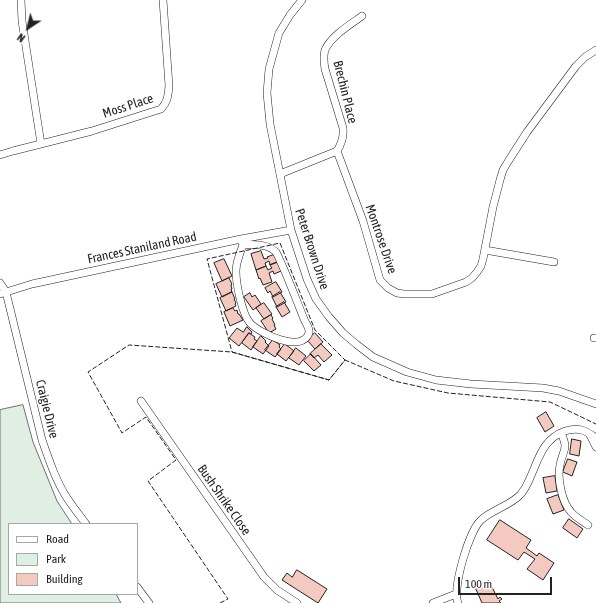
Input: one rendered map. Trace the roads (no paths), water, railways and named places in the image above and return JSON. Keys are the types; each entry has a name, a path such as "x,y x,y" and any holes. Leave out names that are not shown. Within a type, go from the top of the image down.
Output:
{"street":[{"path":"20,0 41,144"},
{"name":"Moss Place","path":"0,155 92,130 161,109 168,97 169,86 163,0"},
{"name":"Peter Brown Drive","path":"302,0 290,15 279,34 269,69 267,93 291,230 307,279 316,299 329,317 343,333 373,357 407,372 436,380 472,384 543,388 559,391 596,404"},
{"name":"Brechin Place","path":"337,151 343,141 343,128 325,69 325,51 337,35 362,16"},
{"name":"Montrose Drive","path":"337,151 363,222 380,280 388,288 397,293 404,294 432,294 466,282 472,278 481,266 493,207 500,180 508,160 576,66 585,57 596,50"},
{"path":"280,174 337,151"},
{"name":"Frances Staniland Road","path":"3,293 32,284 242,242 291,230"},
{"path":"242,242 263,245 273,249 276,252 298,303 304,321 309,329 309,334 301,342 285,341 276,338 250,323 246,317 237,285 236,270 242,242"},
{"path":"485,250 554,262"},
{"path":"0,283 3,293"},
{"name":"Craigie Drive","path":"3,293 46,452 54,473 67,498 85,523"},
{"name":"Bush Shrike Close","path":"141,401 264,577 277,590 297,603"},
{"path":"458,603 456,594 460,571 470,539 479,522 487,515 515,500 523,492 548,441 568,430 578,429 585,430 596,438"},
{"path":"561,433 566,443 559,471 563,497 566,506 570,511 588,525"},
{"path":"589,433 596,447"},
{"path":"138,588 149,603"},
{"path":"433,603 456,594"}]}
